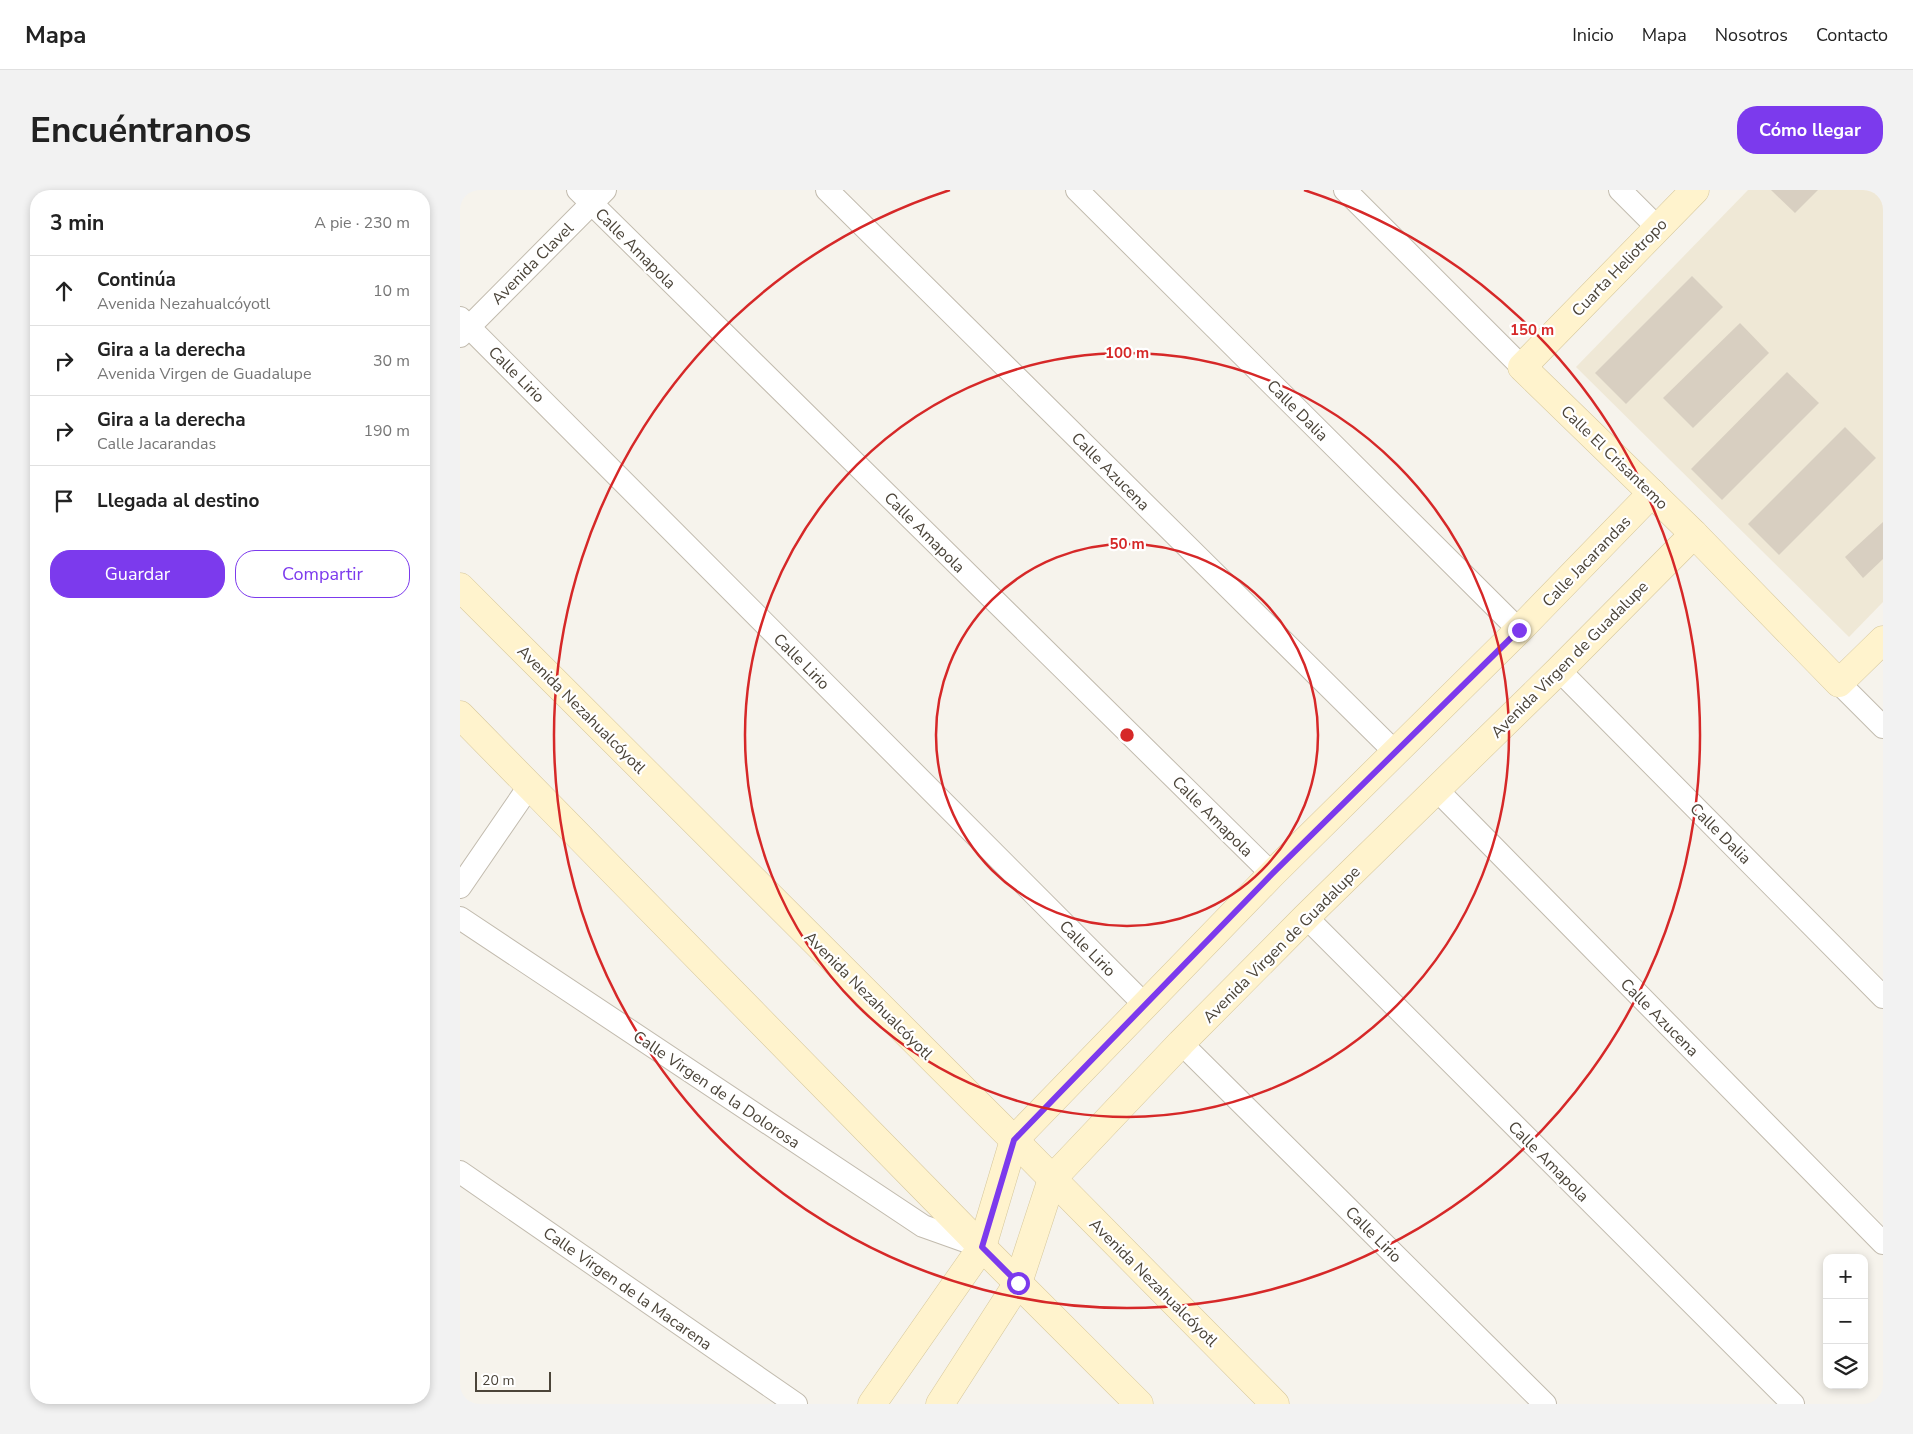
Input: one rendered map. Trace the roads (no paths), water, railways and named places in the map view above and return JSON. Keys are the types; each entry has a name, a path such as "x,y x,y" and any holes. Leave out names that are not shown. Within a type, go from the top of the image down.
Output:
{"main road":[{"name":"Cuarta Heliotropo","path":"1522,366 1695,190"},
{"name":"Calle El Crisantemo","path":"1522,366 1694,534 1840,683"},
{"name":"Calle Jacarandas","path":"1014,1140 1272,874 1519,630 1652,493"},
{"name":"Avenida Virgen de Guadalupe","path":"940,1404 1018,1283 1052,1179 1181,1043 1306,917 1559,670 1694,534"},
{"name":"Avenida Nezahualcóyotl","path":"460,588 1014,1140 1275,1404"},
{"path":"1840,683 1883,640"},
{"path":"460,715 982,1247 1140,1404"},
{"path":"872,1404 982,1247 1014,1140"}],"street":[{"name":"Calle Azucena","path":"827,190 1394,752"},
{"name":"Calle Dalia","path":"1077,190 1519,630"},
{"name":"Calle El Crisantemo","path":"1345,190 1522,366"},
{"path":"1620,190 1658,228"},
{"name":"Avenida Clavel","path":"463,327 591,194"},
{"name":"Calle Amapola","path":"591,194 1272,874"},
{"name":"Calle Lirio","path":"463,327 1145,1005"},
{"name":"Calle Dalia","path":"1559,670 1883,997"},
{"name":"Calle El Crisantemo","path":"1840,683 1883,727"},
{"path":"460,887 530,785"},
{"name":"Calle Azucena","path":"1437,790 1883,1243"},
{"name":"Calle Amapola","path":"1306,917 1793,1404"},
{"name":"Calle Virgen de la Dolorosa","path":"460,918 923,1226 982,1247"},
{"name":"Calle Lirio","path":"1181,1043 1545,1404"},
{"name":"Calle Virgen de la Macarena","path":"460,1172 796,1404"}]}
